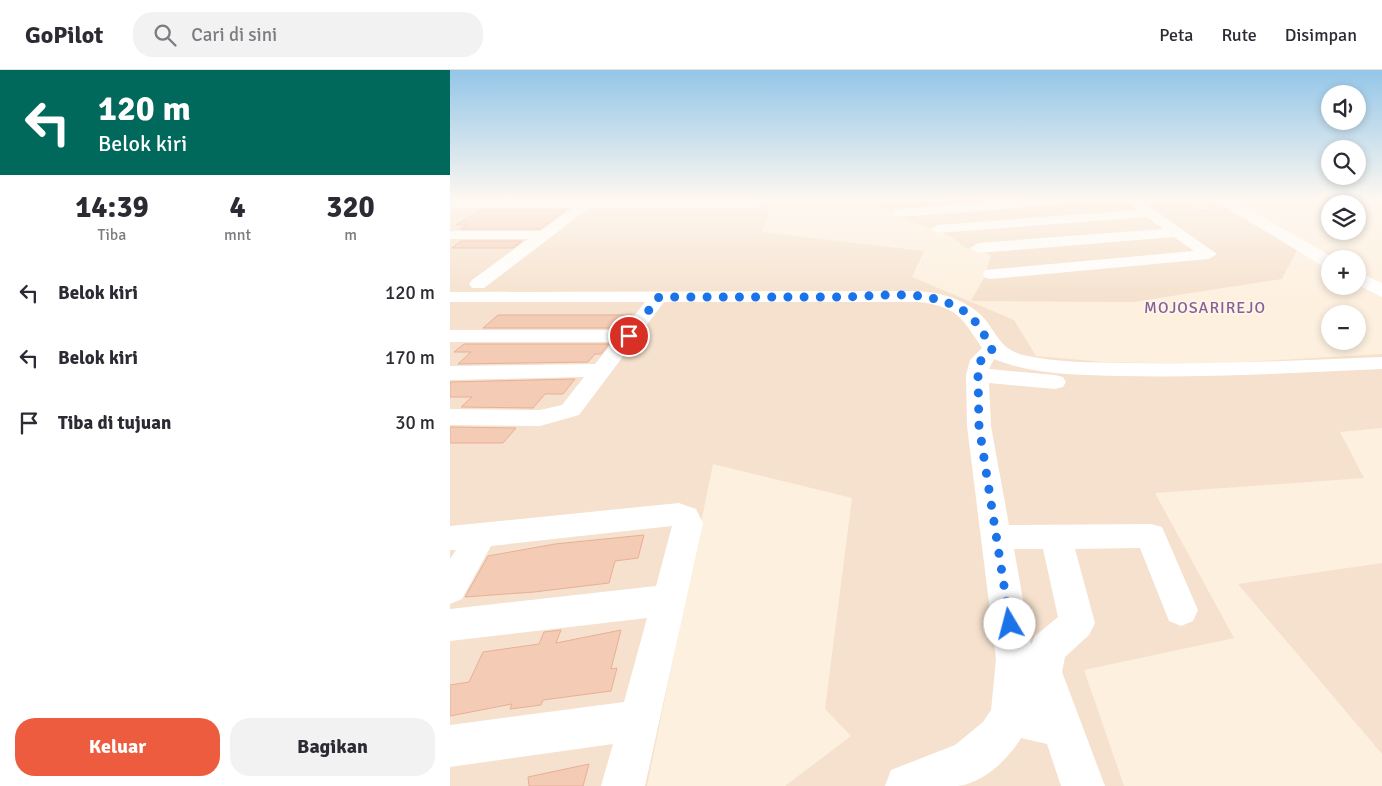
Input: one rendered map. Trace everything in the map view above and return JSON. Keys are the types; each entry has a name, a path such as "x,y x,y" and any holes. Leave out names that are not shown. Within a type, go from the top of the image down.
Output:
{"main road":[{"path":"1279,233 1321,258"},
{"path":"1366,282 1382,291"}],"street":[{"path":"978,248 1159,233"},
{"path":"991,274 1209,254 1178,233"},
{"path":"450,235 544,235"},
{"path":"478,284 544,235"},
{"path":"494,251 521,251"},
{"path":"450,284 651,293 863,297 900,294 926,296 959,308 970,315 984,333 985,362 979,426 1015,659 1011,716 998,737 969,761 907,786"},
{"path":"450,297 651,293"},
{"path":"450,417 540,418 558,415 570,410 629,336 651,293"},
{"path":"455,340 629,336"},
{"path":"985,362 1111,386 1116,383 1113,369 1203,371 1382,363"},
{"path":"450,373 602,370"},
{"path":"450,589 465,537 678,514 685,517 688,523 623,786"},
{"path":"1056,536 1077,623 1048,648 1043,672 1082,786"},
{"path":"997,537 1150,536 1181,610"},
{"path":"450,626 669,600"},
{"path":"1011,716 1062,727"},
{"path":"450,746 638,720"}],"shaded area":[{"path":"450,233 774,233 924,251 912,277 1014,320 1036,356 1103,362 1208,364 1382,354 1382,428 1340,432 1364,478 1155,493 1234,638 1084,670 1124,786 785,786 851,736 825,709 852,498 713,464 647,786 450,786"},
{"path":"943,233 1269,233 1297,250 1282,279 1133,302 971,301 985,276 991,255 964,247 950,236"},
{"path":"1382,563 1382,754 1238,584"}],"building":[{"path":"461,241 522,241 513,248 452,248"},
{"path":"498,315 632,315 621,328 483,328"},
{"path":"464,344 609,344 601,354 595,354 588,362 458,364 471,352 454,352"},
{"path":"575,379 563,394 545,394 533,408 461,407 472,397 450,397 450,382"},
{"path":"450,427 516,428 503,443 450,443"},
{"path":"644,535 638,558 615,561 609,583 534,592 465,597 488,556 555,544"},
{"path":"561,630 556,643 621,630 611,669 617,668 611,691 543,700 541,705 510,709 512,704 450,716 450,685 469,682 483,652 539,644 544,632"},
{"path":"589,764 583,786 529,786 528,777"}],"district":[{"name":"MOJOSARIREJO","path":"1205,307"}],"route":[{"path":"629,336 659,297 882,297 900,294 926,296 949,303 970,315 984,333 992,350 981,360 978,375 979,426 1010,624"}]}
